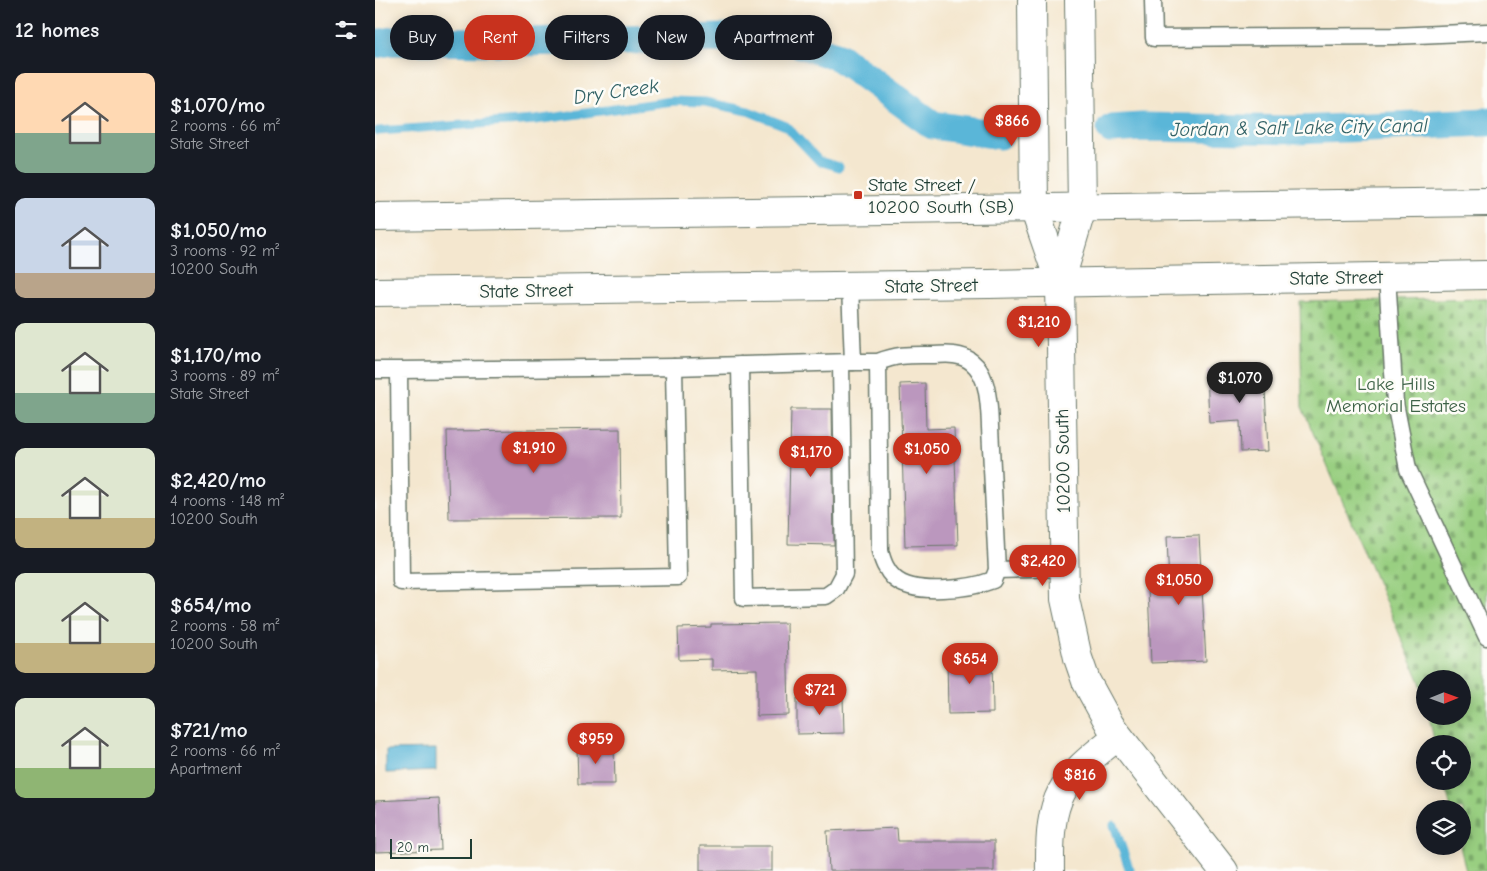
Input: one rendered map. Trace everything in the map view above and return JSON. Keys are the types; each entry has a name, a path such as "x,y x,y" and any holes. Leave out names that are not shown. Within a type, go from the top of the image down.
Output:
{"main road":[{"name":"10200 South","path":"1032,0 1034,208 1059,283 1065,599 1077,658 1097,704 1118,736 1224,871"},
{"name":"10200 South","path":"1059,283 1082,208 1079,0"},
{"path":"375,217 1487,202"},
{"name":"State Street","path":"375,292 1487,275"},
{"path":"1050,871 1050,825 1061,791 1086,760 1118,736"}],"lane":[{"path":"1153,0 1154,38 1393,36 1487,32"},
{"path":"1387,276 1395,403 1408,469 1487,637"},
{"path":"740,365 744,598 826,596 837,589 844,574 850,286"},
{"path":"375,370 847,363 878,362 896,355 955,355 978,368 983,375 989,405 997,570 993,580 982,585 952,588 921,588 907,586 895,579 885,567 880,551 878,362"},
{"path":"399,370 401,582 677,577 674,366"},
{"path":"997,570 1064,568"}],"green space":[{"name":"Lake Hills Memorial Estates","path":"1487,298 1487,871 1466,871 1462,855 1471,855 1471,800 1449,800 1446,790 1471,790 1471,735 1433,735 1431,725 1471,725 1471,670 1416,670 1416,673 1302,407 1300,302"}],"water":[{"path":"436,749 436,771 386,773 386,750"}],"building":[{"path":"1264,367 1268,451 1241,452 1240,421 1209,423 1207,370"},
{"path":"925,383 926,429 954,428 958,545 905,546 900,384"},
{"path":"791,409 832,409 834,545 788,544"},
{"path":"620,429 621,518 449,519 447,431"},
{"path":"1199,535 1206,661 1151,663 1148,588 1169,587 1167,536"},
{"path":"787,623 789,715 757,716 757,669 712,670 712,659 679,660 678,628 711,627 711,624"},
{"path":"947,656 992,656 993,713 948,714"},
{"path":"843,697 844,733 797,734 797,698"},
{"path":"614,745 615,784 578,784 577,746"},
{"path":"439,798 441,850 375,852 375,801"},
{"path":"897,828 898,841 994,841 994,871 829,871 827,831"},
{"path":"700,846 772,846 772,871 700,871"}],"waterway":[{"name":"Jordan & Salt Lake City Canal","path":"375,44 393,41 515,42 779,37 839,57 933,125 999,135"},
{"name":"Dry Creek","path":"378,131 535,120 672,101 705,102 748,111 786,126 819,161 839,167"},
{"name":"Jordan & Salt Lake City Canal","path":"1111,129 1142,127 1298,130 1487,122"},
{"name":"Jordan & Salt Lake City Canal","path":"1111,129 1142,127 1298,130 1487,122"},
{"name":"Dry Creek","path":"1114,825 1130,871"}],"place":[{"name":"State Street / 10200 South (SB)","path":"858,195"}]}
